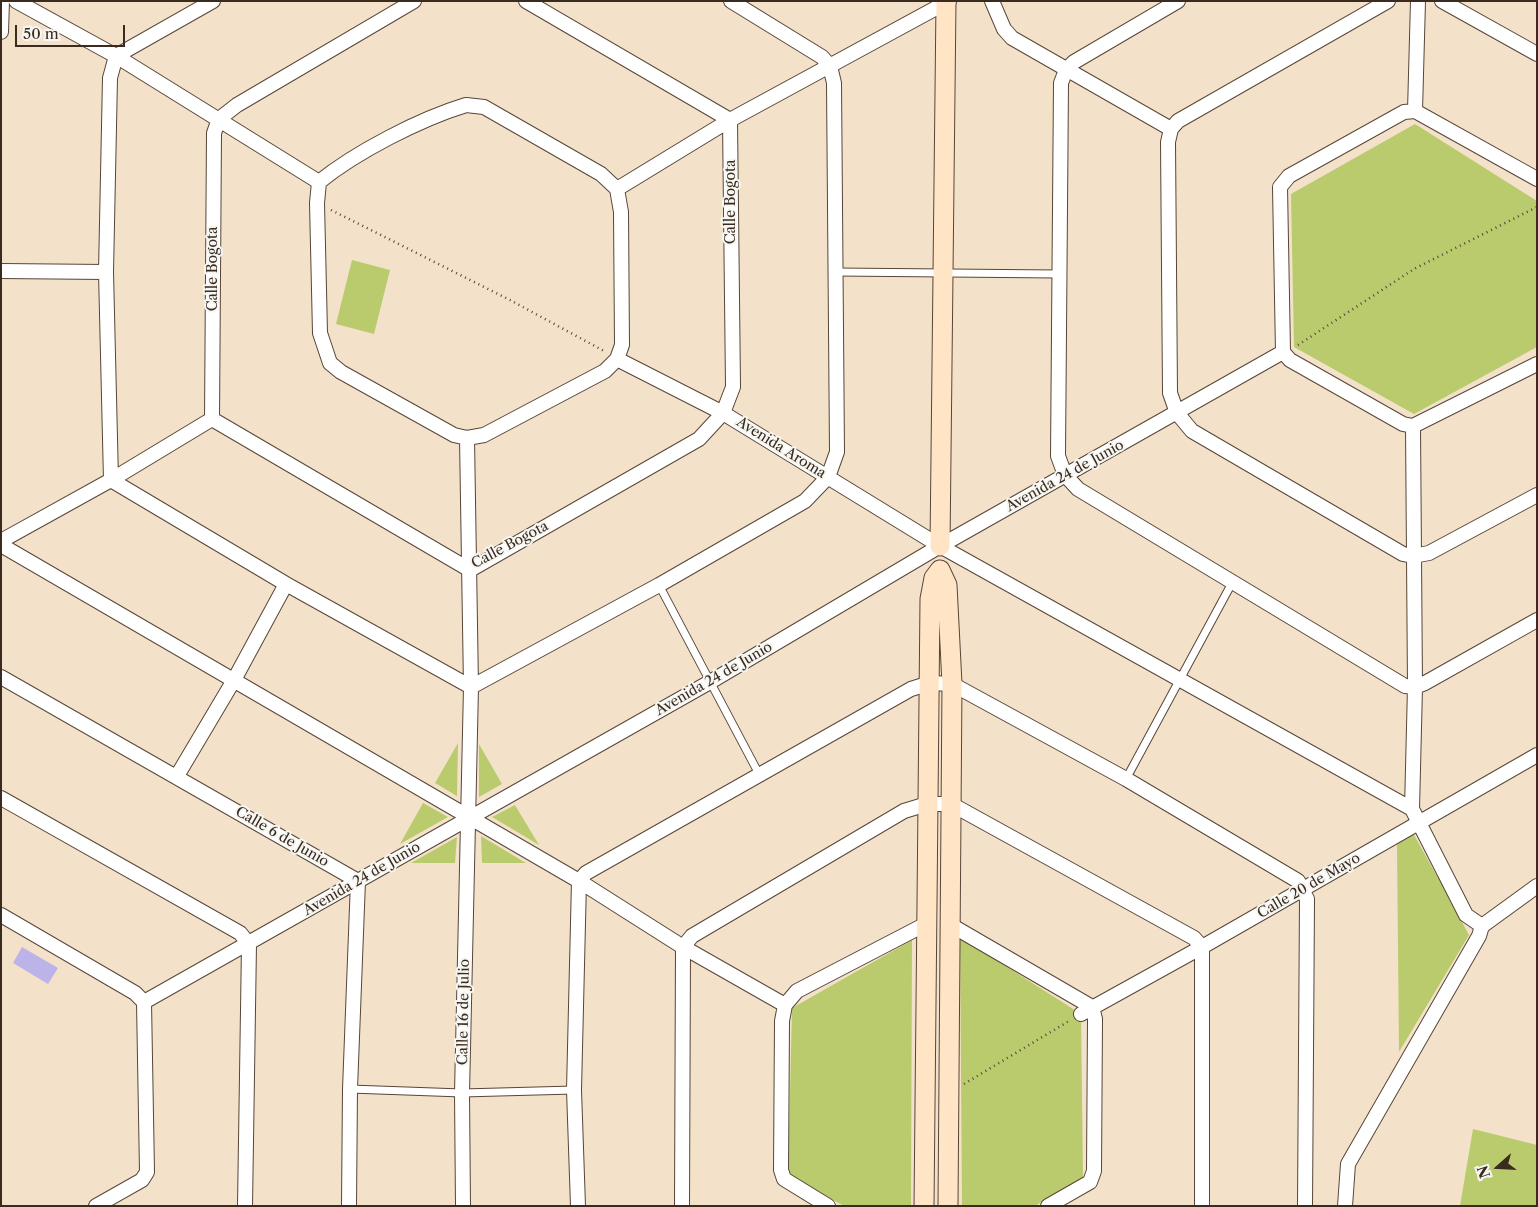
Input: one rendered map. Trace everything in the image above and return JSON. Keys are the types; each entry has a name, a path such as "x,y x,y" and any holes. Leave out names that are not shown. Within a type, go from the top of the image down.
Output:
{"street":[{"path":"1,32 2,1"},
{"path":"16,1 116,56 319,182"},
{"path":"112,480 106,272 110,78 116,56 212,1"},
{"path":"220,119 237,105 414,1"},
{"path":"526,1 730,120"},
{"path":"112,480 286,584 471,688 659,585 806,501 828,477 837,452 834,84 830,66 800,42 731,1"},
{"path":"992,1 1004,29 1012,38 1171,129"},
{"path":"1178,1 1074,62 1066,70 1061,84 1058,456 1065,475 1078,489 1405,686 1415,687 1537,620"},
{"path":"1388,1 1178,121 1171,129 1168,142 1170,393 1177,413 1192,430 1403,554 1413,556 1429,553 1537,494"},
{"path":"1415,111 1418,1"},
{"path":"1442,1 1537,54"},
{"path":"617,189 730,120 942,3 943,272 940,570 947,585 949,600 952,684 948,1206"},
{"path":"466,106 484,107 601,174 617,189 621,212 622,345 617,359 605,371 484,435 467,438 454,435 341,372 330,363 320,333 317,203 319,182 333,170 421,121 466,106"},
{"path":"1537,179 1415,111 1404,112 1290,176 1280,187 1283,352 1299,365 1403,424 1414,426 1537,364"},
{"name":"Calle Bogota","path":"220,119 214,134 212,419 470,570 699,439 723,413 732,387 730,120"},
{"path":"1,270 106,272"},
{"name":"Avenida 24 de Junio","path":"144,1002 710,682 940,546 1283,352"},
{"name":"Avenida Aroma","path":"617,359 723,413 940,546 1179,681 1412,809"},
{"path":"1,541 112,480 212,419"},
{"path":"1414,426 1415,687 1412,809 1466,915 1482,926"},
{"name":"Calle 16 de Julio","path":"463,1206 462,1093 471,688 467,438"},
{"path":"1,545 467,818 579,881 682,947 785,1005"},
{"path":"924,1206 930,599 934,578 940,570"},
{"path":"177,776 234,680 286,584"},
{"name":"Calle 6 de Junio","path":"1,676 358,881"},
{"path":"578,1206 574,1090 579,881 586,872 759,774 911,689 930,683 952,684 1126,778 1298,881 1308,899 1305,1206"},
{"name":"Calle 20 de Mayo","path":"1086,1010 1202,948 1537,756"},
{"path":"1,798 240,933 248,944 245,1206"},
{"path":"682,1206 682,947 692,936 904,811 927,804 951,804 1194,938 1202,948 1202,1206"},
{"path":"349,1206 350,1089 358,881"},
{"path":"1344,1206 1348,1164 1479,936 1482,926 1537,886"},
{"path":"1,915 136,993 144,1002 147,1172 142,1180 96,1206"},
{"path":"828,1206 784,1179 781,1170 782,1021 785,1005 797,991 926,924"},
{"path":"949,924 1086,1010 1095,1020 1094,1171 1090,1182 1048,1206"}],"lane":[{"path":"836,272 1058,274"},
{"path":"1126,778 1232,583"},
{"path":"659,585 759,774"},
{"path":"350,1089 462,1093 574,1090"}],"path":[{"path":"317,203 510,300 617,359"},
{"path":"1283,352 1414,270 1537,207"},
{"path":"949,1094 1086,1010"}],"green space":[{"path":"1415,124 1537,201 1537,347 1414,414 1294,347 1291,194"},
{"path":"352,260 390,270 374,334 336,324"},
{"path":"458,743 457,796 435,783"},
{"path":"479,744 502,784 479,797"},
{"path":"423,803 448,817 400,844"},
{"path":"515,805 539,845 492,817"},
{"path":"1413,833 1438,878 1448,879 1448,896 1469,935 1399,1052 1397,843"},
{"path":"481,836 526,863 482,863"},
{"path":"457,837 455,863 411,863"},
{"path":"960,937 1081,1014 1083,1177 1035,1206 962,1206"},
{"path":"912,940 911,1206 844,1206 788,1175 792,1008"},
{"path":"1473,1129 1537,1145 1537,1206 1460,1206"}],"building":[{"path":"22,947 58,968 48,984 13,963"}]}
